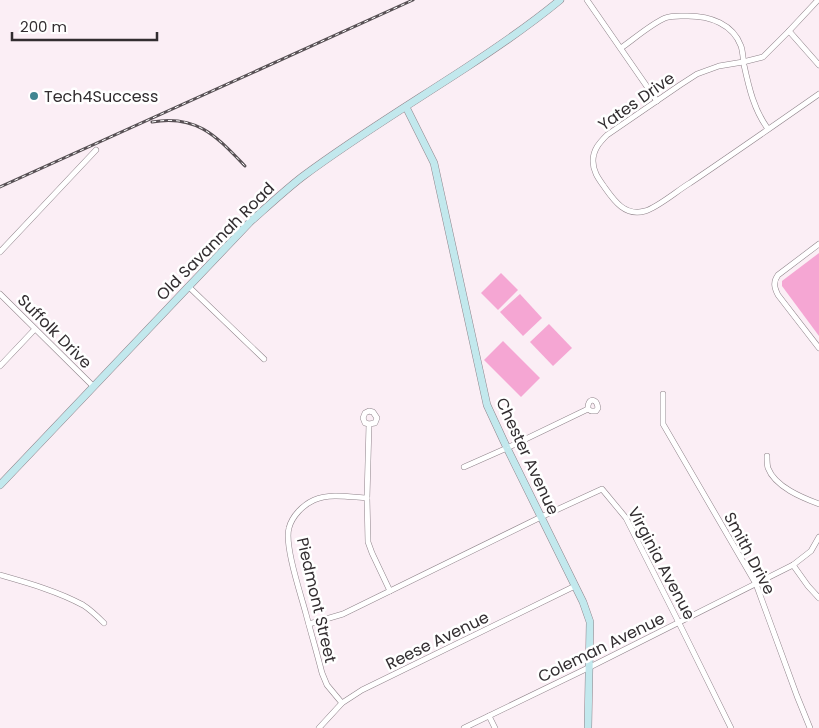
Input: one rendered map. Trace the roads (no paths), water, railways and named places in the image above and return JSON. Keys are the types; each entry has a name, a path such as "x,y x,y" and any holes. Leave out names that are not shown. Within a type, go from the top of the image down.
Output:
{"main road":[{"name":"Old Savannah Road","path":"0,485 188,286 250,222 283,192 302,177 501,45 560,0"},
{"name":"Chester Avenue","path":"406,107 434,163 487,406 587,610 590,622 588,728"}],"street":[{"path":"587,0 657,101"},
{"name":"Yates Drive","path":"818,0 763,57 719,66 697,74 607,135 597,145 594,154 593,164 597,176 613,200 621,207 629,211 643,212 819,94"},
{"path":"621,48 663,19 674,16 698,16 720,23 730,29 741,47 754,105 768,129"},
{"path":"789,32 819,65"},
{"path":"0,252 96,150"},
{"path":"819,244 782,271 774,281 778,295 819,348"},
{"path":"188,286 264,359"},
{"name":"Suffolk Drive","path":"0,294 93,386"},
{"path":"0,366 35,330"},
{"name":"Smith Drive","path":"663,394 664,424 756,584 810,728"},
{"path":"464,467 588,409"},
{"path":"369,424 367,498 369,548 390,591"},
{"path":"767,456 768,469 784,488 819,504"},
{"name":"Virginia Avenue","path":"309,624 343,614 602,489 626,518 731,728"},
{"name":"Piedmont Street","path":"342,703 327,685 324,678 295,573 289,546 289,527 300,510 315,500 330,496 367,498"},
{"name":"Coleman Avenue","path":"464,728 680,623 794,565 811,551 819,537"},
{"path":"794,565 819,598"},
{"path":"0,575 35,585 66,597 84,606 104,623"},
{"name":"Reese Avenue","path":"319,728 342,703 362,690 575,586"},
{"path":"489,716 496,728"}],"railway":[{"path":"0,187 413,0"},
{"path":"152,122 182,121 205,130 245,166"}],"place":[{"name":"Tech4Success","path":"34,96"}]}
